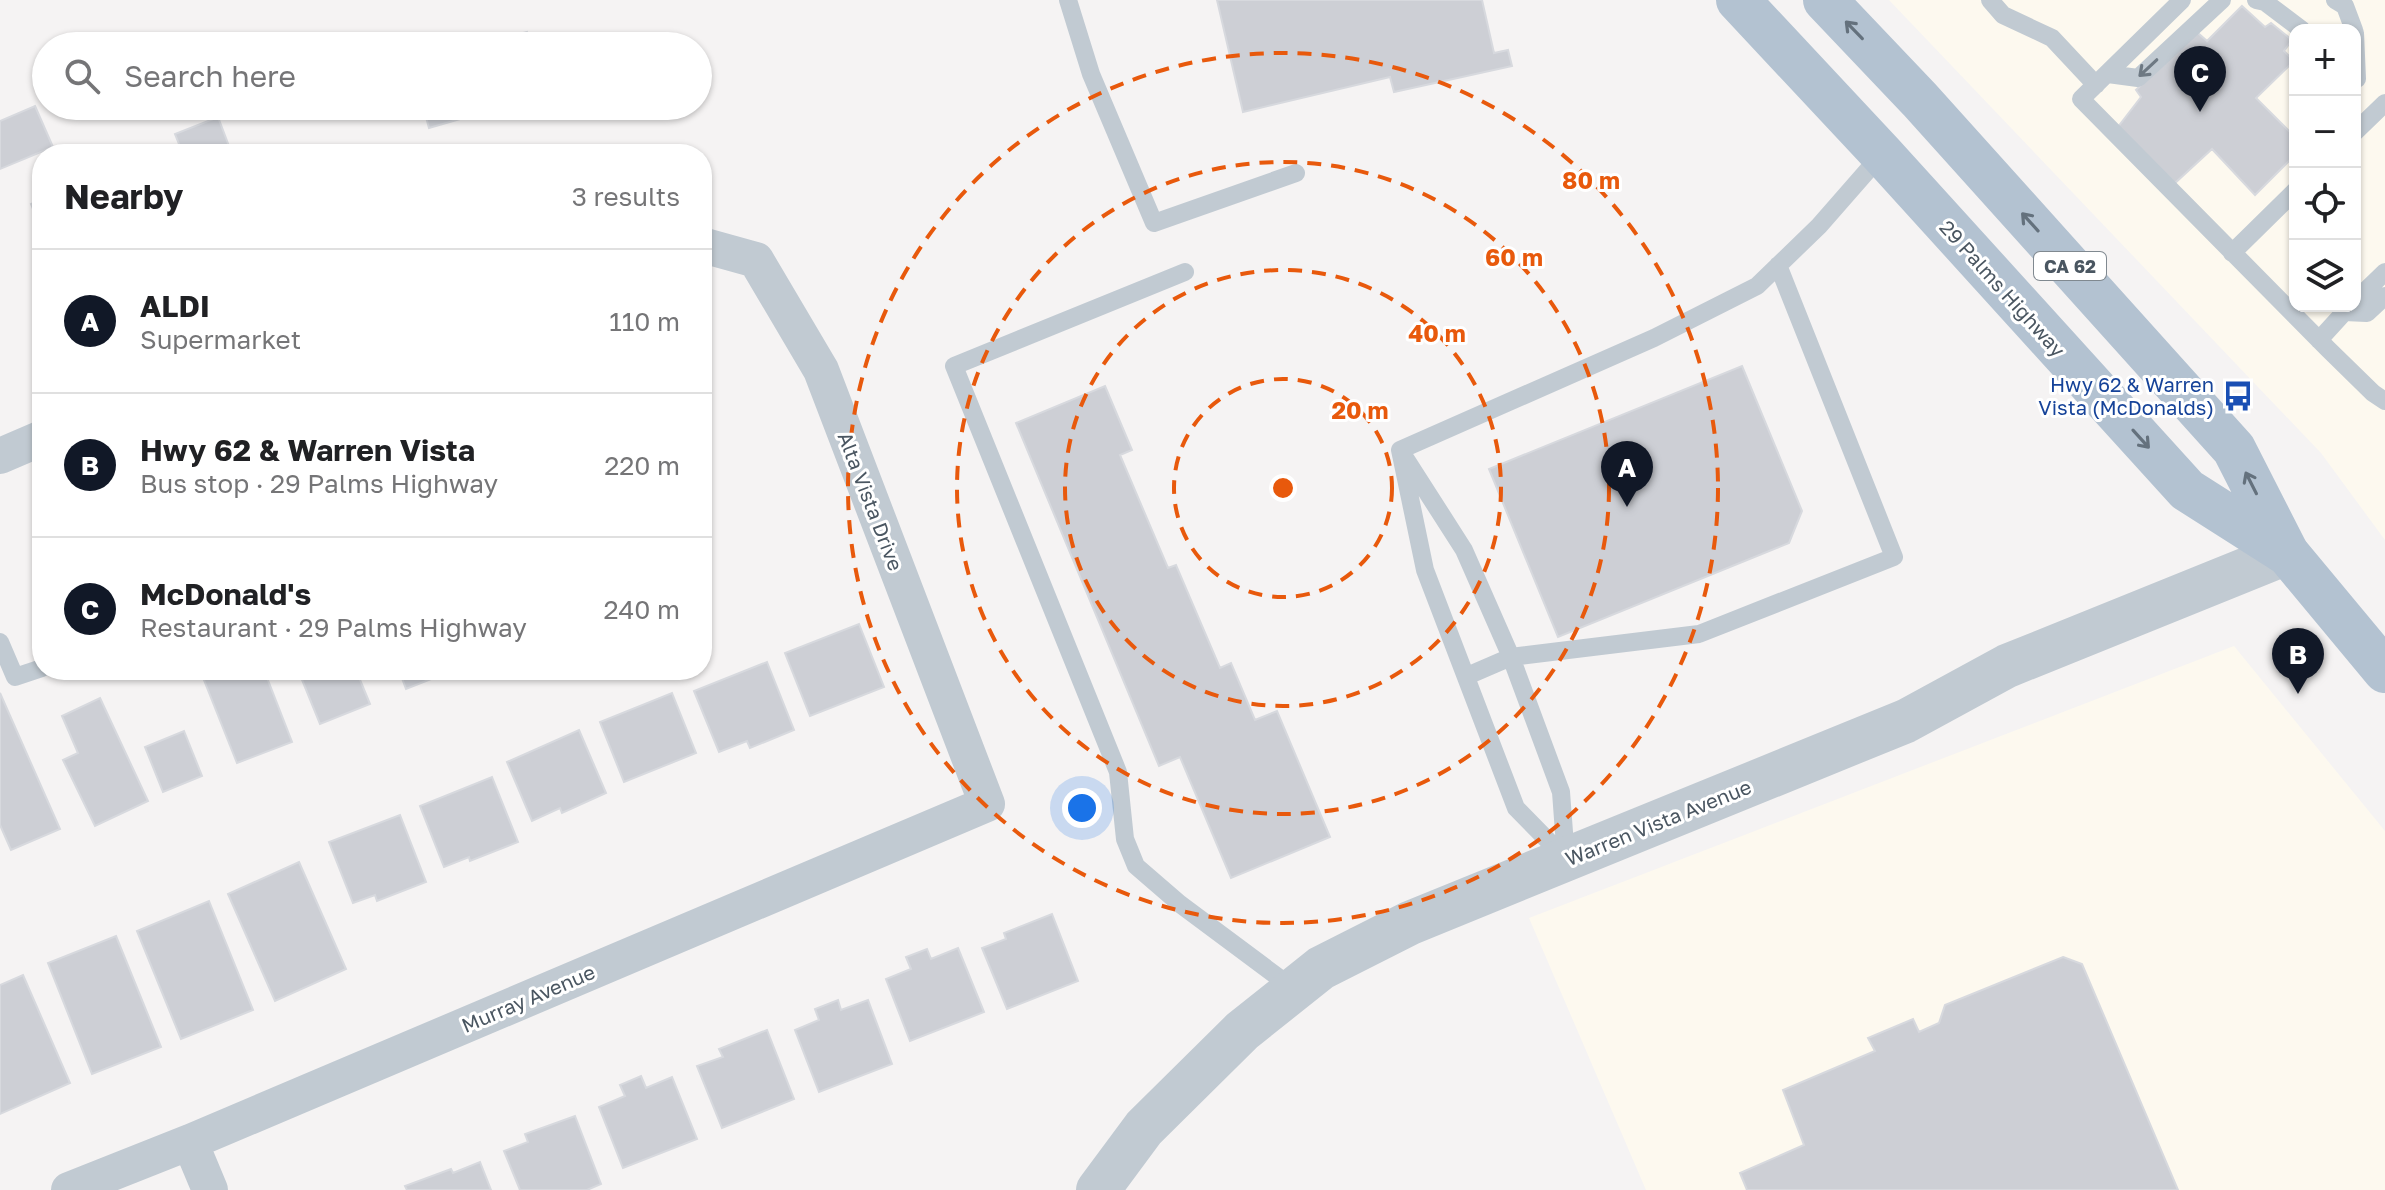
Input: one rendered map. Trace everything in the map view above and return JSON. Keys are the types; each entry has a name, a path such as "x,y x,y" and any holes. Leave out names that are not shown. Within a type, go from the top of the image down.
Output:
{"main road":[{"name":"29 Palms Highway","path":"1738,0 2187,490 2287,553"},
{"name":"29 Palms Highway","path":"1825,0 1920,100 2234,449 2287,553 2385,671"}],"street":[{"name":"Alta Vista Drive","path":"712,248 756,260 821,370 987,804"},
{"path":"0,456 32,442"},
{"name":"Warren Vista Avenue","path":"1098,1190 1144,1128 1242,1031 1321,968 1410,923 1906,721 2007,666 2287,553"},
{"name":"Murray Avenue","path":"69,1190 190,1142 987,804"},
{"path":"190,1142 210,1190"}],"lane":[{"path":"1068,0 1091,74 1154,223 1296,173"},
{"path":"1990,0 2003,15 2052,38 2102,80 2138,78 2222,0"},
{"path":"2182,0 2081,99 2319,340 2385,401"},
{"path":"2335,0 2345,6 2351,24"},
{"path":"2264,1 2294,24"},
{"path":"2361,83 2383,104 2361,126"},
{"path":"1400,450 1654,338 1757,286 1819,226 1882,154"},
{"path":"2232,253 2289,197"},
{"path":"1467,676 1511,657 1699,634 1894,557 1778,265"},
{"path":"1185,272 954,366 1118,772 1125,839 1136,866 1180,904 1294,989"},
{"path":"2361,295 2385,272"},
{"path":"2361,311 2367,313 2385,296"},
{"path":"2319,340 2345,312"},
{"path":"1400,450 1464,550 1511,657 1561,792 1566,859"},
{"path":"1400,450 1425,570 1516,808 1566,859"},
{"path":"0,642 15,677 32,671"}],"shaded area":[{"path":"1889,0 2385,0 2385,540 2321,453"},
{"path":"2234,646 2385,831 2385,1190 1646,1190 1529,918"}],"building":[{"path":"1217,0 1482,0 1494,53 1508,50 1512,66 1394,92 1390,77 1243,112"},
{"path":"2242,6 2265,27 2271,23 2289,38 2284,51 2289,56 2289,66 2256,98 2289,131 2289,161 2255,195 2212,149 2175,183 2118,127 2141,97 2136,90 2197,32 2207,41"},
{"path":"32,107 32,120 41,120 52,144 32,144 32,156 0,169 0,121"},
{"path":"210,120 219,120 228,144 179,144 175,134"},
{"path":"427,120 457,120 429,128"},
{"path":"1742,366 1802,511 1789,543 1558,637 1489,469"},
{"path":"1105,386 1132,450 1120,455 1168,568 1176,565 1220,668 1231,663 1255,720 1277,711 1330,837 1231,878 1180,757 1159,766 1016,423"},
{"path":"859,624 884,687 810,716 785,653"},
{"path":"767,662 794,730 750,748 747,741 719,752 694,691"},
{"path":"204,680 268,680 292,742 237,763"},
{"path":"302,680 360,680 370,704 320,724"},
{"path":"403,680 429,680 406,689"},
{"path":"0,693 60,829 11,850 0,825"},
{"path":"672,693 696,753 624,782 600,722"},
{"path":"100,698 148,801 95,826 63,760 78,753 62,716"},
{"path":"579,730 606,793 562,813 560,808 532,821 507,762"},
{"path":"184,731 202,776 163,792 145,747"},
{"path":"492,777 518,842 470,861 469,857 444,867 420,806"},
{"path":"400,815 426,882 377,901 375,895 353,903 329,842"},
{"path":"299,862 346,969 275,1001 228,894"},
{"path":"209,901 253,1010 181,1039 137,931"},
{"path":"1052,914 1078,981 1007,1009 982,948 1006,939 1004,933"},
{"path":"116,936 161,1047 92,1074 48,963"},
{"path":"958,948 984,1012 910,1041 886,979 911,969 906,957 927,949 931,959"},
{"path":"2063,957 2082,964 2178,1190 1747,1190 1740,1173 1804,1145 1783,1090 1875,1051 1868,1038 1913,1019 1919,1032 1939,1023 1945,1005"},
{"path":"23,975 70,1083 0,1114 0,985"},
{"path":"838,1000 841,1010 868,1000 892,1064 819,1092 795,1030 819,1020 815,1009"},
{"path":"767,1030 794,1099 722,1128 697,1066 723,1057 719,1049"},
{"path":"641,1076 646,1088 672,1077 697,1139 623,1168 599,1107 625,1096 620,1085"},
{"path":"575,1116 601,1184 587,1190 520,1190 504,1151 528,1142 525,1134"},
{"path":"480,1162 491,1190 407,1190 405,1186 451,1169 453,1173"}],"place":[{"name":"McDonald's","path":"2200,112"},
{"name":"Hwy 62 & Warren Vista (McDonalds)","path":"2238,396"},
{"name":"ALDI","path":"1627,507"},
{"name":"Hwy 62 & Warren Vista","path":"2298,694"}]}
